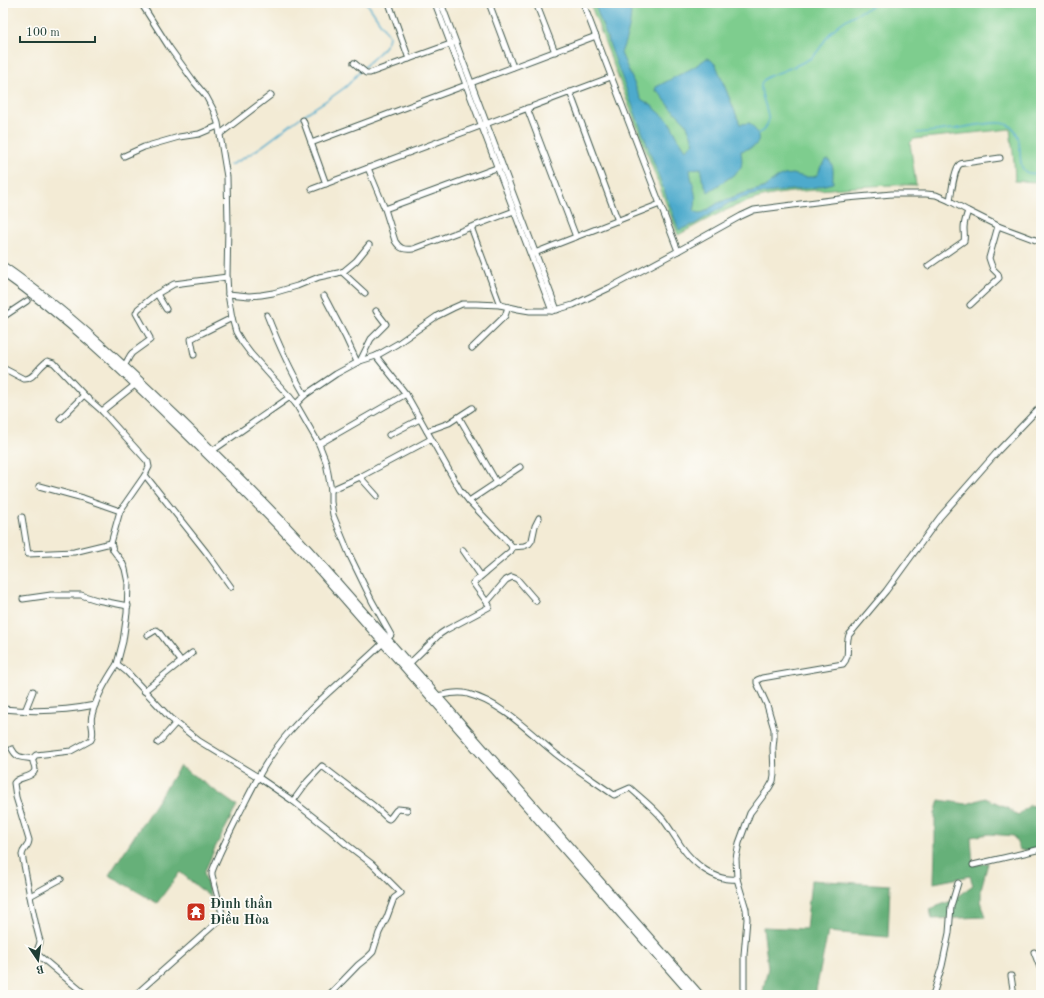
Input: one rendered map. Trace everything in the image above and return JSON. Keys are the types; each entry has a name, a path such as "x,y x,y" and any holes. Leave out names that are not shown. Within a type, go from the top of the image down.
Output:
{"main road":[{"path":"3,266 60,309 97,340 212,451 296,536 692,995"},
{"path":"3,273 73,326 109,358 271,518 386,641"},
{"path":"435,698 700,995"}],"street":[{"path":"135,995 223,917 212,872 258,777 277,748 301,719 391,635 372,601 350,556 333,514 331,490 326,462 319,444 296,404 251,354 236,332 228,294 227,277 227,177 220,134 214,111 206,96 169,47 141,3"},
{"path":"389,3 409,59"},
{"path":"435,3 450,44 468,84 500,166 554,310"},
{"path":"441,3 456,42 468,84"},
{"path":"489,3 514,67"},
{"path":"536,3 555,52"},
{"path":"583,3 678,251"},
{"path":"311,143 596,36"},
{"path":"354,63 366,73 370,73 456,42"},
{"path":"312,189 611,77"},
{"path":"570,92 618,221"},
{"path":"220,134 271,95"},
{"path":"528,108 576,237"},
{"path":"303,120 326,184"},
{"path":"124,156 144,147 179,137 198,134 218,126"},
{"path":"950,201 954,178 959,165 1000,158"},
{"path":"385,209 500,166"},
{"path":"500,166 514,211 533,254"},
{"path":"368,168 385,209 395,241 398,246 406,250 413,249 514,211"},
{"path":"296,404 305,395 336,374 359,362 376,356 397,344 438,316 462,304 500,306 530,311 554,310 573,305 754,210 847,198 892,194 936,195 998,226 1041,242"},
{"path":"533,254 660,204"},
{"path":"928,266 964,241 965,218 968,211"},
{"path":"970,306 999,278 998,274 993,269 989,258 998,226"},
{"path":"471,227 500,306"},
{"path":"228,294 249,296 261,295 297,286 319,277 342,272 356,260 369,245"},
{"path":"342,272 365,293"},
{"path":"124,365 132,353 150,340 150,336 136,313 138,309 157,294 177,283 227,277"},
{"path":"157,294 166,309"},
{"path":"324,296 359,362"},
{"path":"3,317 27,301"},
{"path":"472,348 505,316 508,307"},
{"path":"359,362 371,339 386,324 376,311"},
{"path":"267,315 285,358 305,395"},
{"path":"194,355 191,339 232,318"},
{"path":"376,356 406,394 456,484 469,501 510,544 512,548"},
{"path":"3,368 24,379 28,379 31,378 43,364 48,361 54,363 148,462 149,467 120,511 111,543 115,553 122,562 127,576 129,593 128,606 123,641 117,664 109,676 95,705 91,718 93,737 91,740 71,751 36,755 33,759"},
{"path":"102,412 136,384"},
{"path":"319,444 406,394"},
{"path":"60,419 84,395"},
{"path":"212,451 290,397"},
{"path":"744,995 744,955 747,919 746,909 737,879 736,858 739,843 750,813 771,785 774,775 774,729 767,705 757,680 843,664 847,660 848,656 847,639 849,635 886,591 942,515 998,451 1041,406"},
{"path":"427,431 459,417 472,408"},
{"path":"459,417 497,483"},
{"path":"389,435 420,419"},
{"path":"331,490 360,477 431,439"},
{"path":"469,501 520,467"},
{"path":"145,475 206,552 231,587"},
{"path":"360,477 376,496"},
{"path":"39,486 83,498 120,511"},
{"path":"22,517 28,554 74,552 111,543"},
{"path":"408,667 440,634 489,607 474,583 512,548 529,544 532,540 534,526 539,518"},
{"path":"463,550 481,576"},
{"path":"487,602 506,580 512,577 517,579 536,601"},
{"path":"23,599 51,595 81,596 128,606"},
{"path":"148,635 156,630 158,631 181,661"},
{"path":"144,691 192,653"},
{"path":"117,664 127,672 176,723 199,741 258,777 293,801 372,864 401,893 394,898 373,952 329,995"},
{"path":"25,711 33,691"},
{"path":"435,698 459,692 466,693 485,700 501,709 557,755 614,795 630,788 662,818 682,848 697,864 714,875 728,880 737,879"},
{"path":"3,709 25,711 75,709 95,705"},
{"path":"158,743 176,723"},
{"path":"12,749 18,756 33,759"},
{"path":"33,759 35,769 34,772 31,775 17,780 14,783 14,786 29,840 29,845 22,852 22,855 34,920 40,943 37,954 86,995"},
{"path":"293,801 307,782 322,766 374,806 387,818 389,819 398,809 407,810"},
{"path":"973,865 1041,849"},
{"path":"30,896 61,879"},
{"path":"933,995 942,966 949,932 951,906 958,883"},
{"path":"1034,952 1041,970"},
{"path":"1011,976 1014,995"}],"green space":[{"path":"590,3 1041,3 1041,182 1015,181 1010,129 914,139 910,143 916,185 799,191 759,198 713,216 678,235"},
{"path":"180,766 237,806 204,873 211,898 180,872 157,903 109,875"},
{"path":"985,798 1004,806 1018,815 1030,805 1041,808 1041,850 1020,850 1014,836 989,834 971,837 973,865 988,863 981,889 981,901 986,917 932,919 930,909 951,901 973,885 970,876 934,883 935,814 939,800 967,804"},
{"path":"811,880 890,885 888,937 828,932 815,995 762,995 768,968 763,927 806,929"}],"water":[{"path":"594,3 630,3 630,22 621,53 641,99 651,105 669,121 686,150 694,143 686,123 671,108 658,91 655,91 656,87 694,67 707,58 716,65 740,124 750,123 758,134 757,144 741,151 741,168 708,192 702,179 701,168 690,169 696,200 694,211 699,213 704,212 718,203 741,194 763,188 784,175 792,174 805,177 814,177 818,174 821,166 827,159 833,167 833,183 817,187 757,194 743,198 729,203 695,224 679,230"}],"waterway":[{"path":"230,165 258,149 301,117 344,88 383,48 389,36 367,3"},
{"path":"757,134 767,126 768,121 767,111 761,90 761,84 764,80 769,76 805,62 811,58 837,26 854,15 879,3"},
{"path":"917,133 988,123 1006,124 1013,128 1017,133 1023,168 1029,173 1041,173"}],"place":[{"name":"Đình thần Điều Hòa","path":"196,912"}]}
